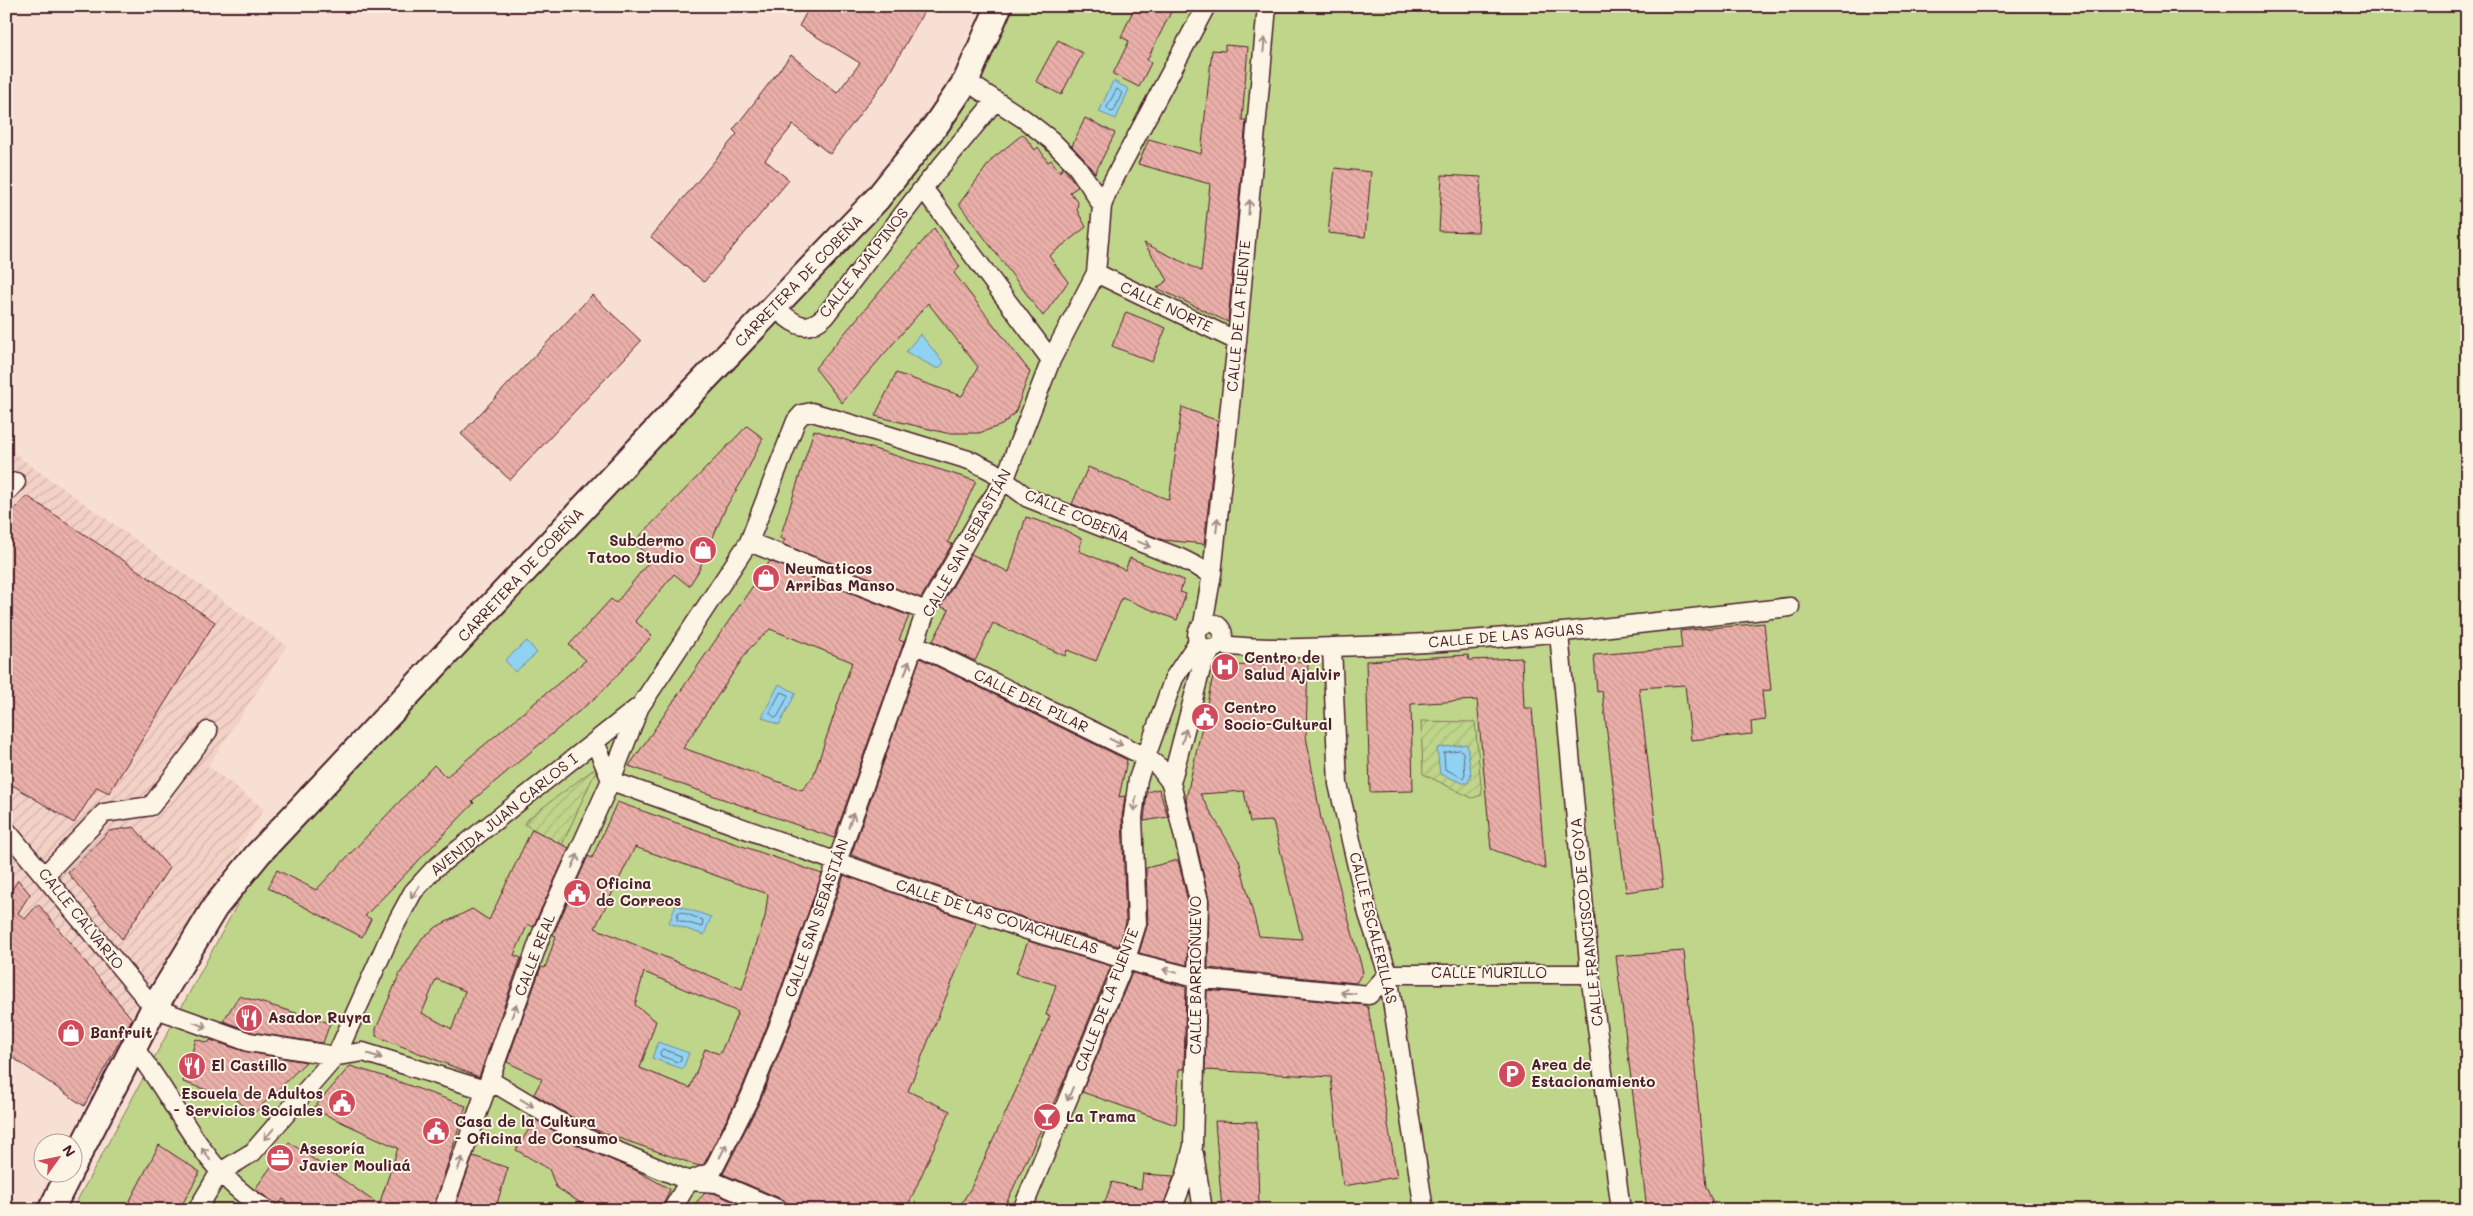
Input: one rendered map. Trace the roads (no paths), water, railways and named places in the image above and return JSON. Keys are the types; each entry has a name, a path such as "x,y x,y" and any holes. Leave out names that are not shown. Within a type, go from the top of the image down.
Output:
{"street":[{"name":"CARRETERA DE COBEÑA","path":"82,1146 154,1008 215,907 258,854 877,199 936,125 966,81 999,6"},
{"path":"966,81 1024,119 1057,146 1075,164 1102,206 1206,6"},
{"name":"CALLE DE LA FUENTE","path":"1203,624 1212,574 1237,341 1267,6"},
{"name":"CALLE AJALPINOS","path":"773,307 801,326 814,326 825,316 923,188 995,101"},
{"path":"923,188 1051,360"},
{"name":"CALLE SAN SEBASTIÁN","path":"689,1181 712,1172 750,1097 782,1020 835,863 926,611 985,509 1004,481 1051,360 1096,273 1102,206"},
{"name":"CALLE NORTE","path":"1096,273 1237,341"},
{"name":"CALLE COBEÑA","path":"802,414 812,412 972,461 992,471 1028,498 1180,558 1212,574"},
{"name":"AVENIDA JUAN CARLOS I","path":"197,1210 219,1172 253,1152 336,1056 393,929 414,892 434,869 641,705 749,542 796,421 802,414"},
{"path":"749,542 926,611"},
{"name":"CALLE DE LAS AGUAS","path":"1210,646 1332,647 1479,641 1790,607"},
{"path":"1172,783 1201,669 1210,646 1224,636 1221,627 1212,622 1203,624 1197,633 1210,646"},
{"name":"CALLE FRANCISCO DE GOYA","path":"1559,633 1590,974 1621,1210"},
{"name":"CALLE DEL PILAR","path":"915,644 1146,757"},
{"name":"CALLE DE LA FUENTE","path":"1022,1210 1126,959 1137,923 1133,818 1138,779 1174,678 1210,646"},
{"name":"CALLE ESCALERILLAS","path":"1332,647 1338,784 1368,914 1388,974 1424,1210"},
{"name":"CALLE REAL","path":"443,1210 542,935 612,780 641,705"},
{"path":"46,875 104,813 151,806 208,731"},
{"path":"595,742 612,780"},
{"name":"CALLE BARRIONUEVO","path":"1146,757 1159,767 1172,783 1199,902 1193,1146"},
{"name":"CALLE DE LAS COVACHUELAS","path":"612,780 835,863 1027,930 1196,978 1369,995 1388,974"},
{"name":"CALLE CALVARIO","path":"6,830 46,875 154,1008"},
{"name":"CALLE MURILLO","path":"1388,974 1590,974"},
{"path":"154,1008 249,1042 336,1056 363,1052 485,1090 496,1084 588,1139 689,1181 717,1183 780,1210"},
{"path":"133,1047 219,1172 248,1200 268,1210"},
{"path":"1172,1210 1186,1174 1193,1146"},
{"path":"1193,1146 1204,1210"},
{"path":"672,1210 689,1181"},
{"path":"51,1210 64,1184"}],"water":[{"path":"1113,81 1129,89 1116,119 1099,112"},
{"path":"920,334 944,363 938,369 906,352"},
{"path":"527,641 537,653 515,672 505,660"},
{"path":"779,684 796,693 779,725 762,717"},
{"path":"1467,744 1471,774 1468,783 1463,783 1440,774 1437,748"},
{"path":"676,905 711,917 704,935 669,923"},
{"path":"658,1042 689,1053 683,1069 652,1058"}],"place":[{"name":"Subdermo Tatoo Studio","path":"703,550"},
{"name":"Neumaticos Arribas Manso","path":"766,578"},
{"name":"Centro de Salud Ajalvir","path":"1225,667"},
{"name":"Centro Socio-Cultural","path":"1205,717"},
{"name":"Oficina de Correos","path":"577,893"},
{"name":"Asador Ruyra","path":"249,1018"},
{"name":"Banfruit","path":"71,1033"},
{"name":"El Castillo","path":"192,1066"},
{"name":"Area de Estacionamiento","path":"1512,1074"},
{"name":"Escuela de Adultos - Servicios Sociales","path":"342,1103"},
{"name":"La Trama","path":"1047,1117"},
{"name":"Casa de la Cultura - Oficina de Consumo","path":"436,1131"},
{"name":"Asesoría Javier Mouliaá","path":"280,1158"}]}
